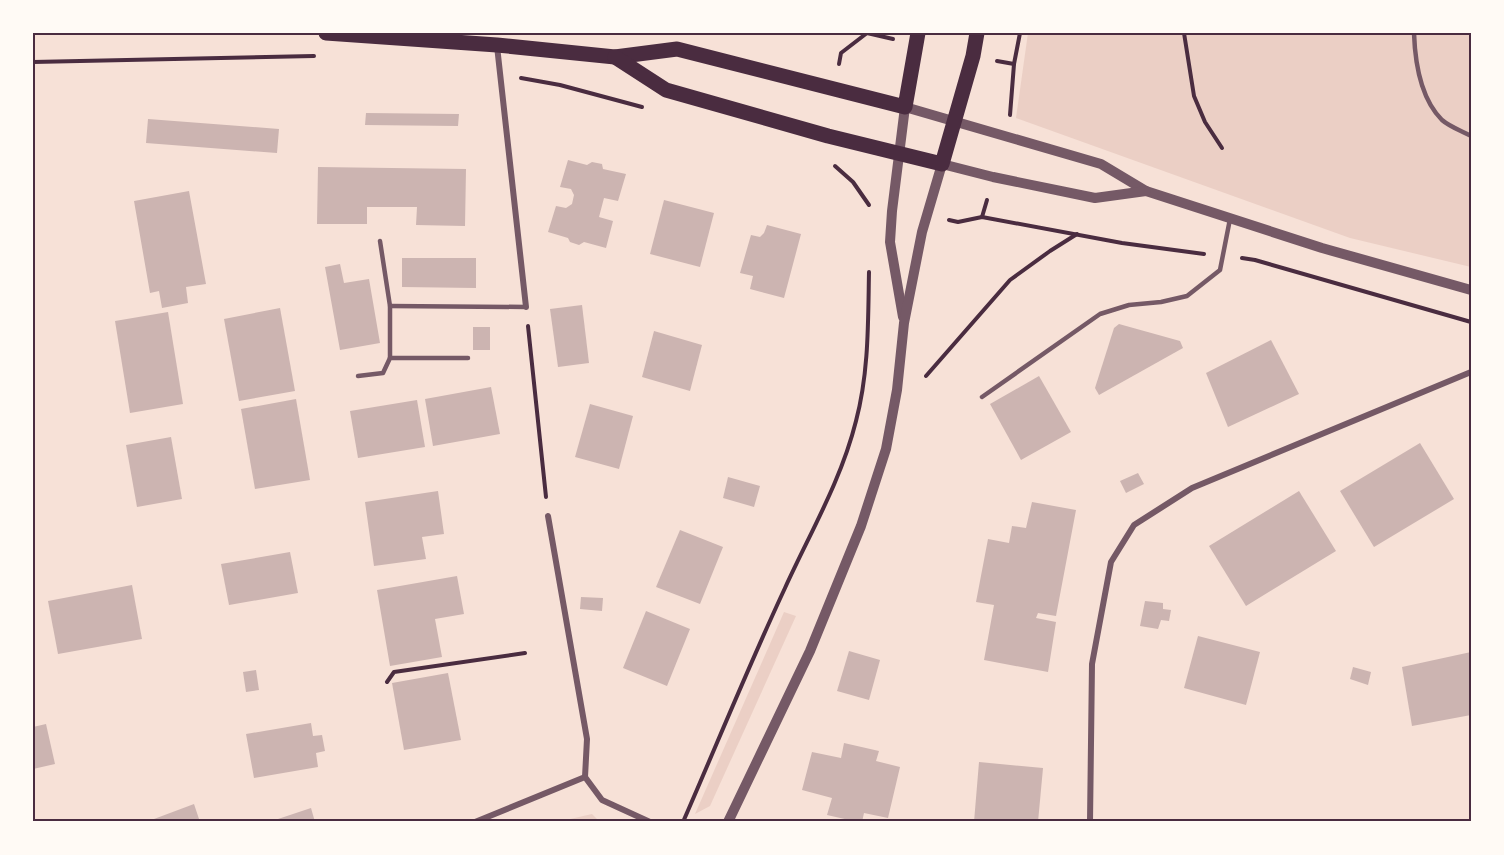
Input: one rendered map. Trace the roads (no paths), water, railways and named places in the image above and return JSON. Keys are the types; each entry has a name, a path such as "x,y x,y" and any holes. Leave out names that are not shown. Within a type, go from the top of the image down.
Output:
{"main road":[{"path":"326,33 497,45 615,57 677,48 905,107 918,33"},
{"path":"615,57 666,90 808,130 942,164 973,56 977,33"}],"street":[{"path":"497,45 526,307"},
{"path":"904,323 890,242 905,107 1101,165 1146,191 1230,219 1322,248 1471,290"},
{"path":"728,822 810,651 861,526 886,449 897,390 904,323 927,216 942,164 1095,198 1146,191"},
{"path":"1090,822 1092,664 1111,562 1134,525 1192,488 1471,372"},
{"path":"548,516 588,739 585,777 602,800 650,822"},
{"path":"475,822 585,777"}],"lane":[{"path":"1414,33 1415,60 1428,98 1443,120 1471,136"},
{"path":"982,396 1100,314 1129,305 1161,302 1187,296 1220,270 1230,219"},
{"path":"358,376 383,373 390,358 390,306 380,241"},
{"path":"390,306 526,307"},
{"path":"390,358 468,358"}]}
